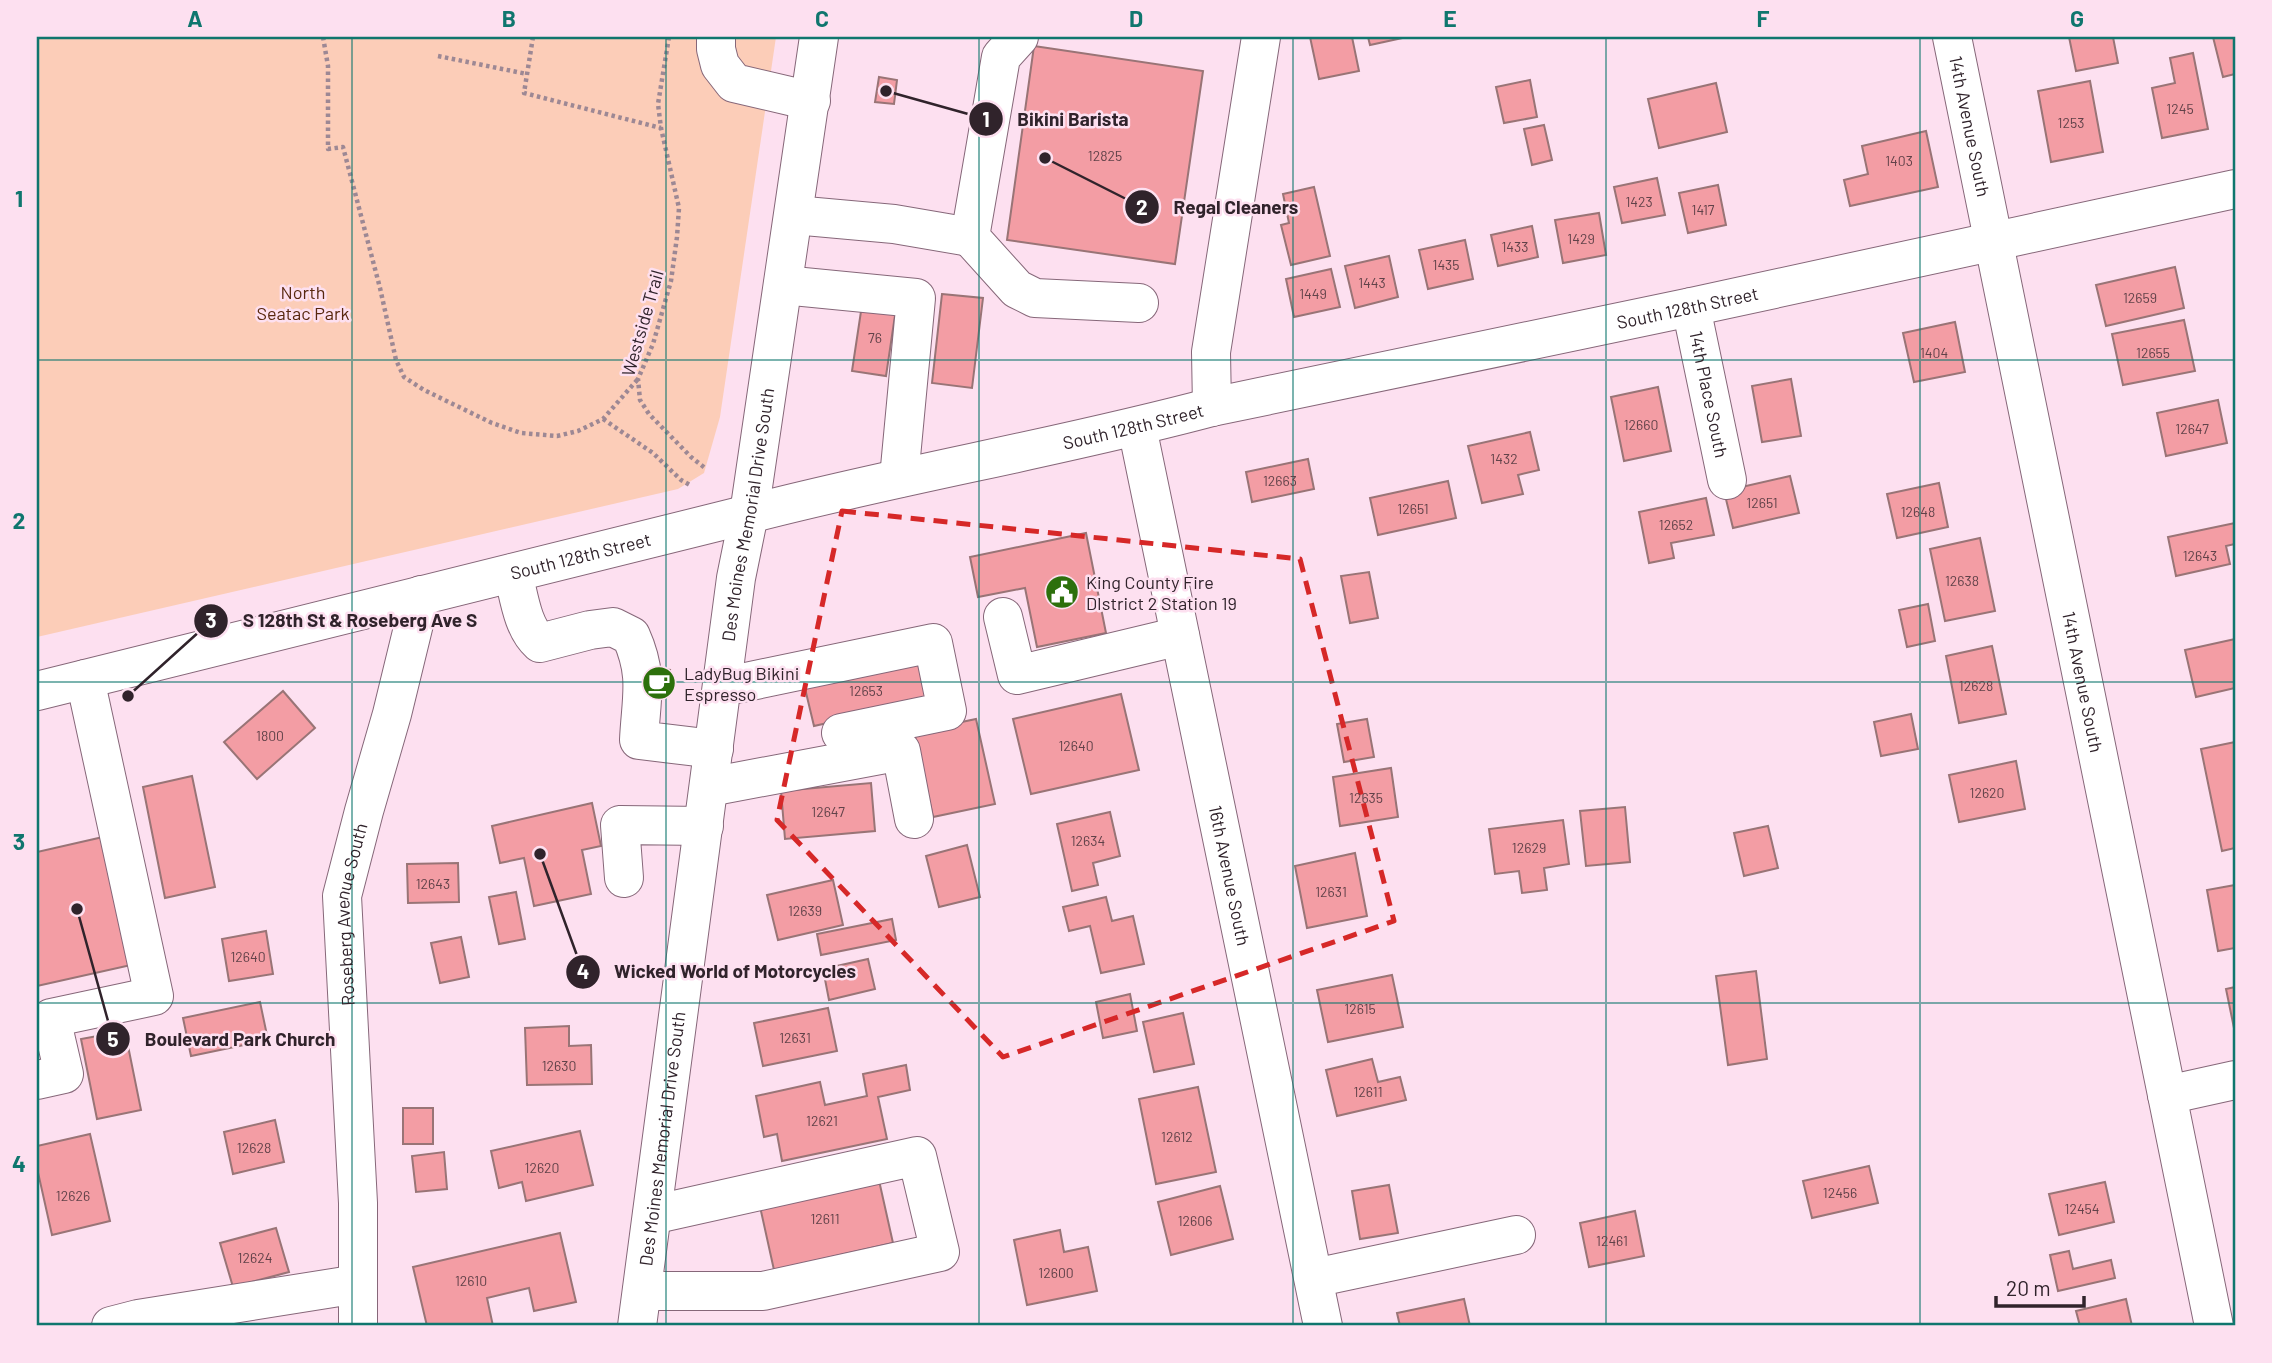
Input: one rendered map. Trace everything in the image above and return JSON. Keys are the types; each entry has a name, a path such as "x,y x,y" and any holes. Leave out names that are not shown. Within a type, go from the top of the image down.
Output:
{"street":[{"path":"716,37 720,65 734,83 811,101"},
{"name":"Des Moines Memorial Drive South","path":"640,1309 736,578 749,514 820,37"},
{"path":"970,237 1001,57 1019,37"},
{"path":"1212,407 1211,352 1261,37"},
{"name":"14th Avenue South","path":"1952,37 2214,1326"},
{"name":"South 128th Street","path":"37,691 898,478 1137,427 1212,407 2235,190"},
{"path":"794,215 894,224 970,237 1017,289 1035,298 1139,303"},
{"path":"783,285 916,298 898,478"},
{"name":"14th Place South","path":"1692,307 1727,480"},
{"name":"16th Avenue South","path":"1137,427 1323,1326"},
{"path":"513,573 525,619 534,638 540,643 590,630 612,628 631,636 640,655 644,677 639,740 714,749"},
{"name":"Roseberg Avenue South","path":"358,1326 358,1203 342,896 421,595"},
{"path":"1003,617 1017,675 1180,636"},
{"path":"722,687 933,643 947,711 841,733"},
{"path":"37,1080 64,1074 51,1018 154,996 85,679"},
{"path":"709,787 901,751 914,820"},
{"path":"624,878 620,825 704,826"},
{"path":"2167,1095 2235,1080"},
{"path":"640,1309 763,1291 940,1252 917,1156 652,1215"},
{"path":"1314,1278 1516,1235"},
{"path":"111,1326 138,1319 358,1284"}],"path":[{"path":"323,37 328,66 328,149 343,147 396,360 404,377 470,413 521,433 556,436 578,431 603,419 638,379"},
{"path":"534,37 524,93 661,128"},
{"name":"Westside Trail","path":"669,37 658,104 679,208 677,237 671,281 653,344 638,379 640,400 649,414 705,468"},
{"path":"438,56 527,74"},
{"path":"603,419 653,453 681,480 690,485"}],"highlighted area":[{"path":"842,511 1300,559 1394,921 1003,1057 777,820"}],"green space":[{"name":"North Seatac Park","path":"37,37 776,37 720,417 704,473 678,489 37,637"}],"building":[{"path":"1310,37 1352,37 1359,71 1319,79"},
{"path":"1368,37 1407,37 1370,45"},
{"path":"2069,37 2113,37 2118,63 2076,71"},
{"path":"2213,37 2235,37 2235,74 2223,77"},
{"path":"1034,46 1203,71 1175,264 1007,240"},
{"path":"2193,53 2208,129 2162,138 2152,88 2175,83 2170,58"},
{"path":"879,77 897,80 894,104 875,102"},
{"path":"1530,80 1537,117 1504,123 1496,87"},
{"path":"2090,81 2103,152 2051,162 2038,91"},
{"path":"1716,83 1727,132 1659,148 1648,99"},
{"path":"1544,125 1552,160 1532,165 1524,129"},
{"path":"1926,131 1938,187 1850,206 1844,180 1868,174 1862,146"},
{"path":"1657,178 1665,215 1622,223 1614,187"},
{"path":"1718,185 1726,225 1688,233 1679,193"},
{"path":"1314,187 1330,256 1291,265 1281,225 1289,223 1283,194"},
{"path":"1599,213 1606,255 1563,263 1555,220"},
{"path":"1532,226 1538,257 1498,266 1491,235"},
{"path":"1465,240 1473,279 1428,289 1419,250"},
{"path":"1389,256 1398,297 1355,308 1345,266"},
{"path":"2175,267 2184,308 2106,326 2096,285"},
{"path":"1331,269 1340,307 1294,317 1286,279"},
{"path":"942,294 983,298 972,388 932,383"},
{"path":"863,298 897,302 886,376 852,371"},
{"path":"2184,320 2195,371 2123,385 2112,334"},
{"path":"1955,322 1965,372 1914,382 1903,333"},
{"path":"1791,379 1801,436 1762,442 1752,386"},
{"path":"1658,387 1671,451 1624,461 1611,397"},
{"path":"2218,400 2227,443 2166,456 2157,413"},
{"path":"1530,432 1539,470 1518,475 1523,494 1482,503 1468,446"},
{"path":"1308,459 1314,489 1252,502 1246,472"},
{"path":"1790,476 1799,513 1733,528 1724,491"},
{"path":"1448,481 1456,518 1378,535 1370,498"},
{"path":"1939,483 1948,527 1897,538 1887,494"},
{"path":"1706,498 1714,535 1671,543 1674,558 1649,563 1639,512"},
{"path":"2235,523 2235,544 2226,546 2230,564 2176,576 2168,537"},
{"name":"King County Fire DIstrict 2 Station 19","path":"1086,533 1106,633 1037,647 1025,588 978,597 970,557"},
{"path":"1980,538 1995,611 1945,621 1930,549"},
{"path":"1369,572 1378,618 1350,623 1341,576"},
{"path":"1928,604 1935,641 1907,647 1899,610"},
{"path":"2235,639 2235,688 2196,697 2185,650"},
{"path":"1992,646 2006,714 1959,723 1946,656"},
{"path":"919,655 929,700 814,726 803,680"},
{"name":"LadyBug Bikini Espresso","path":"652,668 670,670 666,698 649,696"},
{"path":"283,691 315,728 257,779 224,742"},
{"path":"1121,694 1139,770 1031,794 1013,719"},
{"path":"1911,714 1918,749 1881,756 1874,722"},
{"path":"976,719 995,804 933,817 914,732"},
{"path":"1367,719 1374,757 1344,762 1337,724"},
{"path":"2235,742 2235,848 2222,851 2201,749"},
{"path":"2016,761 2025,809 1959,822 1949,775"},
{"path":"1391,768 1398,817 1340,826 1333,777"},
{"path":"192,776 215,887 165,898 143,787"},
{"path":"871,783 875,831 785,839 781,791"},
{"path":"592,803 601,846 582,850 591,894 534,906 524,858 500,863 492,826"},
{"path":"1625,807 1630,862 1586,866 1580,811"},
{"path":"1110,812 1120,856 1093,863 1098,885 1072,891 1057,824"},
{"path":"1563,820 1569,864 1544,868 1547,890 1522,893 1519,871 1495,874 1489,829"},
{"path":"1768,826 1778,868 1744,876 1734,833"},
{"path":"103,837 131,965 37,986 37,852"},
{"path":"967,845 980,897 939,907 926,856"},
{"path":"1355,853 1367,916 1307,928 1295,866"},
{"path":"458,863 459,902 408,903 407,864"},
{"path":"833,880 843,925 778,940 767,895"},
{"path":"2235,885 2235,948 2218,951 2207,890"},
{"path":"516,892 525,939 499,944 489,897"},
{"path":"1106,897 1112,921 1133,916 1144,964 1101,973 1090,926 1069,931 1063,907"},
{"path":"892,919 896,940 821,955 817,934"},
{"path":"266,931 273,974 229,981 222,939"},
{"path":"461,937 469,977 440,983 431,943"},
{"path":"868,959 875,989 829,1000 823,969"},
{"path":"1756,971 1767,1059 1728,1065 1716,976"},
{"path":"1392,975 1403,1027 1328,1042 1317,990"},
{"path":"2235,987 2235,1033 2226,989"},
{"path":"1130,994 1137,1031 1103,1038 1096,1002"},
{"path":"260,1002 268,1040 191,1056 183,1018"},
{"path":"828,1008 837,1051 763,1066 754,1023"},
{"path":"1183,1013 1194,1064 1154,1072 1143,1022"},
{"path":"569,1026 569,1046 591,1045 592,1084 527,1085 525,1028"},
{"path":"125,1031 141,1110 97,1119 81,1039"},
{"path":"1372,1059 1378,1082 1400,1077 1406,1100 1337,1116 1326,1070"},
{"path":"906,1065 910,1090 878,1097 887,1139 782,1161 777,1134 764,1137 756,1096 820,1082 825,1105 867,1096 863,1074"},
{"path":"1198,1087 1216,1172 1156,1184 1139,1099"},
{"path":"403,1108 433,1108 433,1144 403,1144"},
{"path":"275,1120 284,1162 233,1174 224,1132"},
{"path":"580,1131 593,1185 526,1201 522,1182 499,1188 491,1151"},
{"path":"90,1134 110,1221 52,1235 37,1168 37,1146"},
{"path":"444,1152 447,1189 416,1192 412,1156"},
{"path":"1869,1166 1878,1203 1812,1218 1803,1181"},
{"path":"876,1167 893,1243 774,1270 757,1193"},
{"path":"2105,1182 2114,1222 2059,1235 2049,1194"},
{"path":"1389,1185 1398,1233 1360,1239 1352,1191"},
{"path":"1220,1186 1233,1239 1171,1255 1158,1202"},
{"path":"1635,1211 1644,1256 1589,1267 1580,1223"},
{"path":"276,1228 289,1272 233,1287 220,1243"},
{"path":"1060,1230 1064,1252 1088,1247 1097,1291 1027,1305 1014,1240"},
{"path":"560,1233 576,1302 534,1311 529,1288 487,1298 493,1326 427,1326 413,1267"},
{"path":"2069,1251 2073,1269 2111,1260 2115,1278 2058,1291 2050,1255"},
{"path":"1464,1299 1470,1326 1400,1326 1397,1313"},
{"path":"2126,1299 2132,1326 2080,1326 2076,1311"}],"place":[{"name":"Bikini Barista","path":"886,91"},
{"name":"Regal Cleaners","path":"1045,158"},
{"name":"King County Fire DIstrict 2 Station 19","path":"1062,592"},
{"name":"LadyBug Bikini Espresso","path":"659,683"},
{"name":"S 128th St & Roseberg Ave S","path":"128,696"},
{"name":"Wicked World of Motorcycles","path":"540,854"},
{"name":"Boulevard Park Church","path":"77,909"}]}
